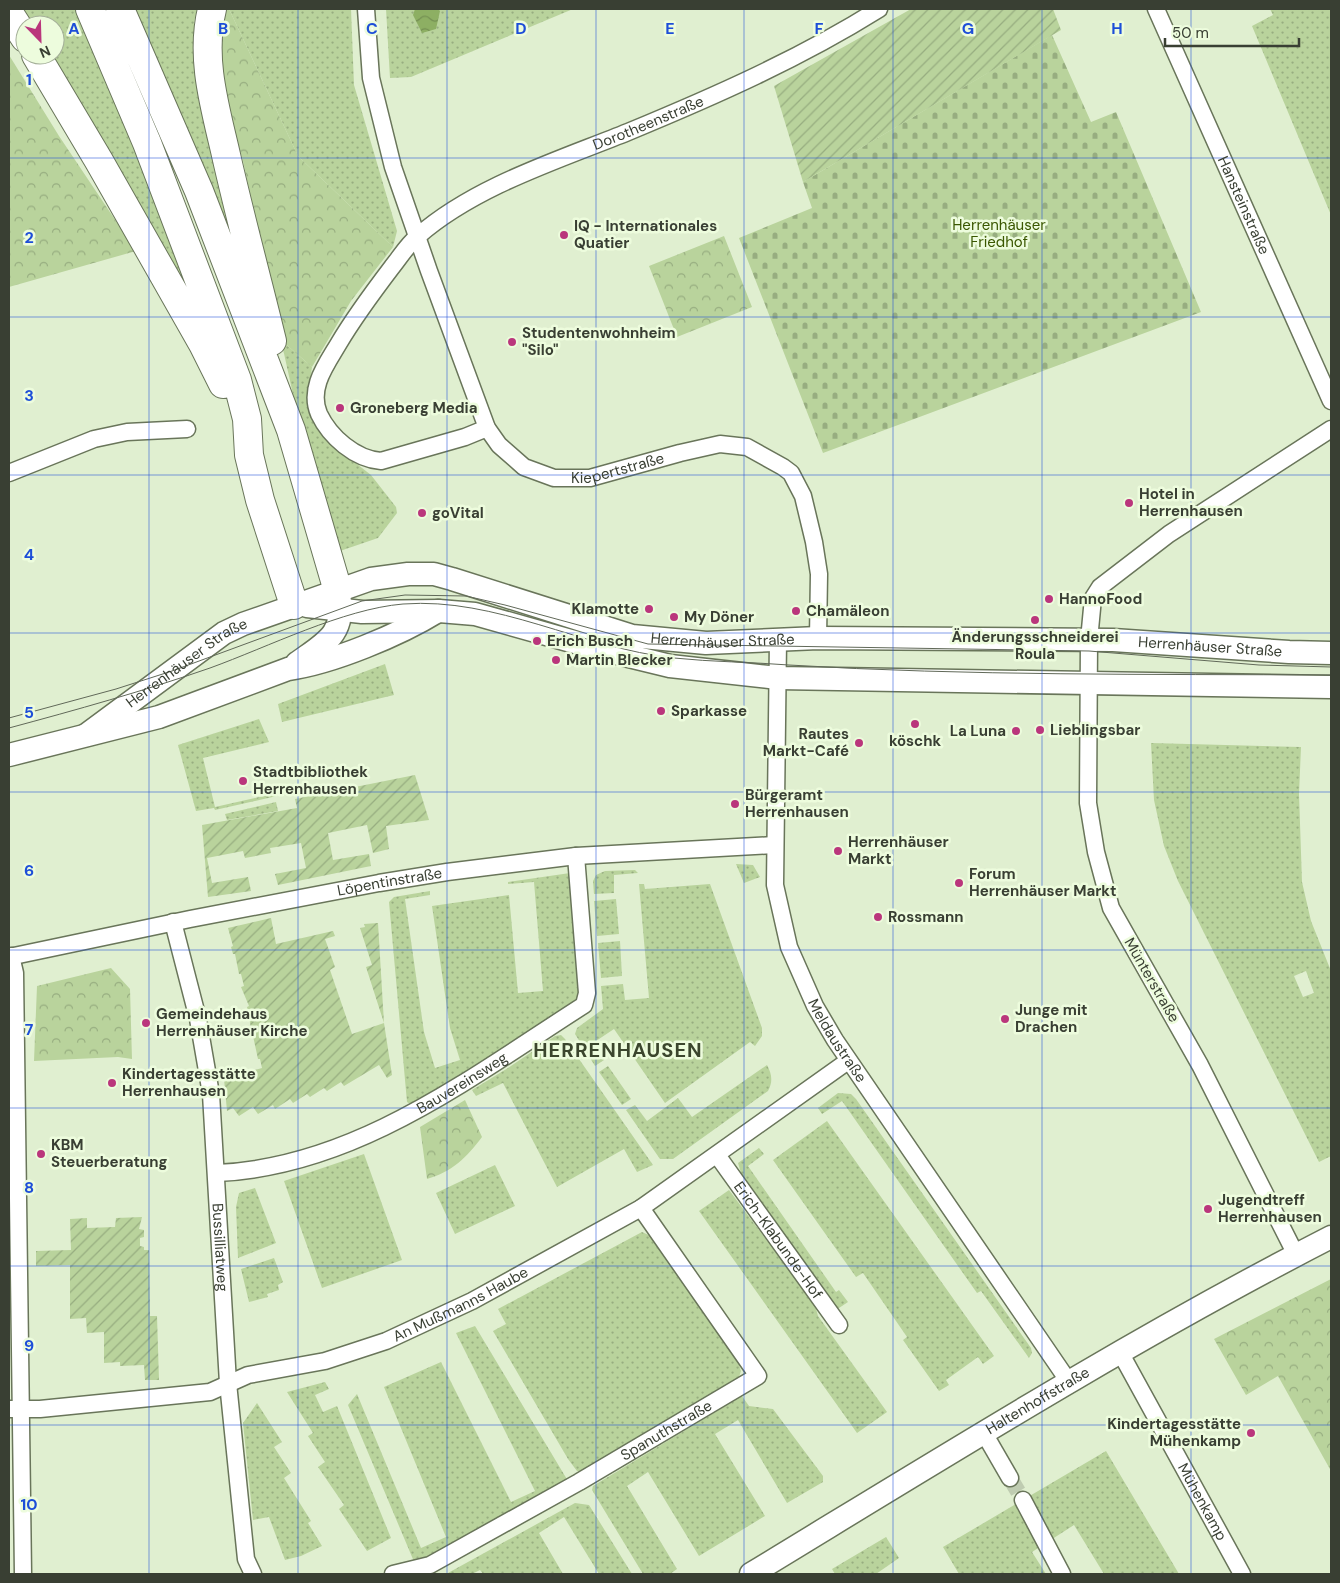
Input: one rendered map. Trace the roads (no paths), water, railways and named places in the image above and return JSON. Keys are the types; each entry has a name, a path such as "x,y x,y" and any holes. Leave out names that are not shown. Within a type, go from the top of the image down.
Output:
{"highway":[{"path":"90,9 147,143 222,336 247,419 249,455"},
{"path":"120,9 199,191 290,430 340,600"},
{"path":"212,9 207,29 208,73 273,345 290,430"},
{"path":"42,65 99,161 203,344 224,385 249,455 260,500 294,605"}],"street":[{"path":"366,9 372,78 381,123 417,236"},
{"name":"Dorotheenstraße","path":"487,428 466,437 381,461 369,460 344,446 319,414 314,395 320,376 358,310 417,236 439,220 495,188 728,90 828,41 879,9"},
{"name":"Hansteinstraße","path":"1156,9 1331,401"},
{"name":"Kiepertstraße","path":"417,236 487,428 499,445 524,467 554,478 590,478 720,444 747,447 791,473 803,496 820,574 818,638"},
{"path":"1089,684 1089,640 1092,598 1100,587 1169,534 1331,429"},
{"path":"9,473 102,437 126,432 187,430"},
{"name":"Herrenhäuser Straße","path":"86,735 224,633 294,605 340,600 386,576 434,574 632,636 706,643 818,638 1089,640 1331,653"},
{"name":"Herrenhäuser Straße","path":"340,600 362,612 439,610 475,614 502,620 596,648 670,666 778,678 1331,688"},
{"name":"Herrenhäuser Straße","path":"288,669 334,635 341,619 340,600"},
{"name":"Herrenhäuser Straße","path":"9,754 159,717 288,669 309,666 391,635 415,625 439,610"},
{"name":"Meldaustraße","path":"778,640 775,885 789,947 815,1006 848,1061 1069,1382"},
{"name":"Münterstraße","path":"1089,684 1088,803 1096,852 1109,903 1200,1065 1296,1255"},
{"name":"Löpentinstraße","path":"10,957 173,922 380,882 576,856 774,845"},
{"name":"Bauvereinsweg","path":"217,1173 279,1164 362,1138 416,1111 584,1005 588,993 576,856"},
{"name":"Bussilliatweg","path":"173,922 198,1020 211,1094 228,1383 246,1559 253,1574"},
{"path":"10,957 15,973 12,1071 14,1409 23,1574"},
{"name":"An Mußmanns Haube","path":"14,1409 40,1409 210,1392 248,1375 325,1361 386,1340 472,1301 641,1208 848,1061"},
{"name":"Erich-Klabunde-Hof","path":"717,1155 839,1325"},
{"name":"Spanuthstraße","path":"392,1574 430,1565 579,1482 758,1376 641,1208"},
{"name":"Haltenhoffstraße","path":"751,1574 1120,1352 1331,1237"},
{"name":"Mühenkamp","path":"1120,1352 1242,1574"},
{"path":"984,1433 1010,1478"},
{"path":"1023,1500 1062,1574"}],"water":[{"path":"415,9 438,9 440,11 436,29 422,33 413,15"}],"tunnel":[{"path":"1010,1478 1023,1500"}],"tram line":[{"path":"9,718 116,689 172,671 362,601 405,595 466,596 648,644 1089,651 1259,665 1331,667"},
{"path":"9,728 110,700 210,668 306,630 356,613 403,604 438,604 472,608 506,615 640,653 674,658 857,669 992,673 1331,675"}],"place":[{"name":"IQ - Internationales Quatier","path":"564,235"},
{"name":"Studentenwohnheim \"Silo\"","path":"512,342"},
{"name":"Groneberg Media","path":"340,408"},
{"name":"Hotel in Herrenhausen","path":"1129,503"},
{"name":"goVital","path":"422,513"},
{"name":"HannoFood","path":"1049,599"},
{"name":"Klamotte","path":"649,609"},
{"name":"Chamäleon","path":"796,611"},
{"name":"My Döner","path":"674,617"},
{"name":"Änderungsschneiderei Roula","path":"1035,620"},
{"name":"Erich Busch","path":"537,641"},
{"name":"Martin Blecker","path":"556,660"},
{"name":"Sparkasse","path":"661,711"},
{"name":"köschk","path":"915,724"},
{"name":"Lieblingsbar","path":"1040,730"},
{"name":"La Luna","path":"1016,731"},
{"name":"Rautes Markt-Café","path":"859,743"},
{"name":"Stadtbibliothek Herrenhausen","path":"243,781"},
{"name":"Bürgeramt Herrenhausen","path":"735,804"},
{"name":"Herrenhäuser Markt","path":"838,851"},
{"name":"Forum Herrenhäuser Markt","path":"959,883"},
{"name":"Rossmann","path":"878,917"},
{"name":"Junge mit Drachen","path":"1005,1019"},
{"name":"Gemeindehaus Herrenhäuser Kirche","path":"146,1023"},
{"name":"Kindertagesstätte Herrenhausen","path":"112,1083"},
{"name":"KBM Steuerberatung","path":"41,1154"},
{"name":"Jugendtreff Herrenhausen","path":"1208,1209"},
{"name":"Kindertagesstätte Mühenkamp","path":"1251,1433"}],"district":[{"name":"HERRENHAUSEN","path":"618,1050"}],"park label":[{"name":"Herrenhäuser Friedhof","path":"999,234"}]}
